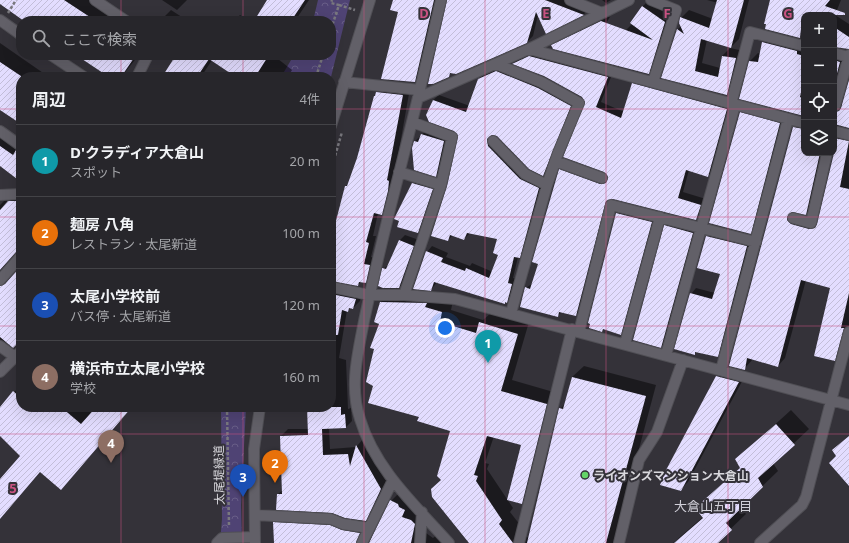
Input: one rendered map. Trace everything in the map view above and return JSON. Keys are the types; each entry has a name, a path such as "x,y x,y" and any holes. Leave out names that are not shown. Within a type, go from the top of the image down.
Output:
{"street":[{"path":"95,0 119,16"},
{"path":"336,109 370,0"},
{"path":"441,0 369,295 355,367 355,394 359,418 368,442 381,465 449,543"},
{"path":"570,0 602,13"},
{"path":"344,82 419,94 496,64 629,0"},
{"path":"651,0 676,10 653,82"},
{"path":"0,20 16,31"},
{"path":"666,355 702,228 750,32 801,45"},
{"path":"529,49 801,122"},
{"path":"837,54 848,56 837,98"},
{"path":"59,60 77,72"},
{"path":"140,72 146,60"},
{"path":"496,64 541,82 579,103 547,185 511,313"},
{"path":"721,370 788,119"},
{"path":"404,295 441,185 452,136 412,122"},
{"path":"0,132 16,143"},
{"path":"837,132 849,135"},
{"path":"493,140 525,174 547,185"},
{"path":"793,218 811,223 825,156"},
{"path":"555,162 602,178"},
{"path":"399,172 441,185"},
{"path":"0,195 16,194"},
{"path":"519,543 611,205 756,242"},
{"path":"625,344 660,218"},
{"path":"0,280 16,262"},
{"path":"336,287 369,295 404,295 455,299 576,330 849,405"},
{"path":"760,543 802,505 806,497 849,332"},
{"path":"0,346 16,353"},
{"path":"0,372 16,356"},
{"path":"619,543 639,460 657,432 683,360"},
{"path":"217,543 222,538 229,537 255,540 254,448 259,412"},
{"path":"362,543 393,480"},
{"path":"420,543 422,512"},
{"path":"255,515 331,519 343,524 370,528"}],"path":[{"path":"332,0 331,3 339,5 335,16"},
{"path":"318,72 321,60"},
{"name":"太尾堤緑道","path":"227,412 229,537"}],"green space":[{"path":"318,0 350,0 336,57 336,16 314,16"},
{"path":"291,60 335,60 332,72 284,72"},
{"path":"221,412 246,412 241,505 242,543 220,543 222,519"}],"building":[{"path":"0,0 64,0 88,16 17,16 0,4"},
{"path":"267,0 305,0 294,16 257,16"},
{"path":"393,0 434,0 415,82 381,79 398,12 390,10"},
{"path":"447,0 545,0 584,15 546,34 536,12 527,43 456,74 450,73 449,77 433,84 428,84"},
{"path":"717,0 744,0 731,48 701,39 695,71 718,77 722,56 736,58 727,95 661,78 677,29 684,34 679,23 680,17 709,28"},
{"path":"770,0 830,0 825,6 845,13 845,15 837,15 837,12 801,12 800,38 765,29 766,24 764,24"},
{"path":"642,6 665,22 649,74 553,49 551,45 601,21 653,40 630,23"},
{"path":"837,29 849,37 849,49 837,47"},
{"path":"762,42 797,51 797,54 801,55 801,115 739,99 749,61 758,62"},
{"path":"529,56 608,77 596,107 621,118 632,83 727,109 708,177 686,170 678,198 701,205 696,220 613,199 606,201 576,316 559,312 558,317 520,307 525,287 530,289 538,264 532,262 559,169 600,184 606,183 608,177 604,172 563,157 585,102 582,97 544,76 512,64"},
{"path":"84,60 133,60 124,72 102,72"},
{"path":"173,60 208,60 200,72 165,72"},
{"path":"210,60 266,60 258,72 228,72"},
{"path":"837,61 840,62 837,74"},
{"path":"0,62 16,73 16,121 0,110"},
{"path":"496,71 538,88 571,106 543,176 529,169 497,136 492,135 487,139 488,146 520,179 539,188 520,258 514,257 508,283 512,284 507,303 505,302 505,304 434,282 431,291 413,289 426,251 443,258 441,262 465,271 466,268 489,278 498,255 493,253 497,239 467,233 464,240 450,235 448,241 431,236 447,186 458,136 454,131 429,122 426,115 433,100 466,112 478,79"},
{"path":"849,80 849,128 837,125 837,111 841,108"},
{"path":"376,92 403,95 387,180 389,181 388,191 382,215 374,213 366,242 369,243 364,264 370,265 366,283 359,282 358,286 336,282 336,221 345,186 347,186 357,158"},
{"path":"740,112 780,123 751,234 709,223"},
{"path":"793,127 801,128 801,156 819,156 806,215 792,212 787,217 787,220 791,224 809,229 815,228 817,224 833,156 837,156 837,139 849,141 840,187 849,189 849,293 841,328 844,328 835,361 814,356 830,288 801,280 778,367 747,358 745,370 729,366"},
{"path":"421,134 444,141 436,177 414,170 412,148 414,141 418,142"},
{"path":"0,146 13,155 16,150 16,178 0,166"},
{"path":"412,183 433,189 418,233 397,227 399,221 394,219"},
{"path":"8,201 16,201 16,252 0,270 0,210"},
{"path":"616,213 652,222 621,335 603,329 602,332 589,328 590,324 588,323"},
{"path":"664,225 693,233 661,348 633,340"},
{"path":"706,236 747,246 718,357 695,352 695,355 674,349 690,293 712,299 720,274 697,268"},
{"path":"399,240 414,246 399,288 383,288 378,286 382,268 386,269"},
{"path":"16,272 16,345 13,348 0,337 0,286 5,284"},
{"path":"336,295 356,299 353,309 349,308 348,312 342,310 338,335 336,335"},
{"path":"380,302 427,303 425,307 442,312 440,322 476,333 479,322 518,334 501,391 547,404 522,504 507,500 521,445 487,436 474,475 478,476 476,481 502,520 499,524 513,543 469,543 432,497 431,489 441,480 437,476 450,431 417,421 419,417 368,403 373,386 366,382 374,349 370,348 379,324 374,322"},
{"path":"716,376 739,382 681,491 660,485 665,472"},
{"name":"ライオンズマンション大倉山","path":"572,377 646,396 606,543 527,543 559,408 563,409"},
{"path":"13,391 16,394 16,412 67,412 81,424 92,412 128,412 61,490 40,472 0,519 0,479 20,456 0,436 0,407"},
{"path":"336,407 341,407 341,415 345,414 346,428 322,429 323,455 348,454 350,466 356,445 381,489 366,521 345,518 332,513 276,510 277,494 282,494 280,436 308,435 307,412 336,412"},
{"path":"776,424 795,445 758,478 763,487 726,523 732,530 718,543 674,543 703,518 695,508 740,468 735,459"},
{"path":"849,436 849,486 829,463 836,456 832,450"},
{"path":"390,500 405,510 402,517 411,520 415,524 411,543 369,543"},
{"path":"273,522 330,525 342,530 360,533 356,543 274,543"}],"place":[{"name":"D'クラディア大倉山","path":"488,363"},
{"name":"横浜市立太尾小学校","path":"111,463"},
{"name":"ライオンズマンション大倉山","path":"585,475"},
{"name":"麺房 八角","path":"275,483"},
{"name":"太尾小学校前","path":"243,497"}],"district":[{"name":"大倉山五丁目","path":"713,506"}]}
